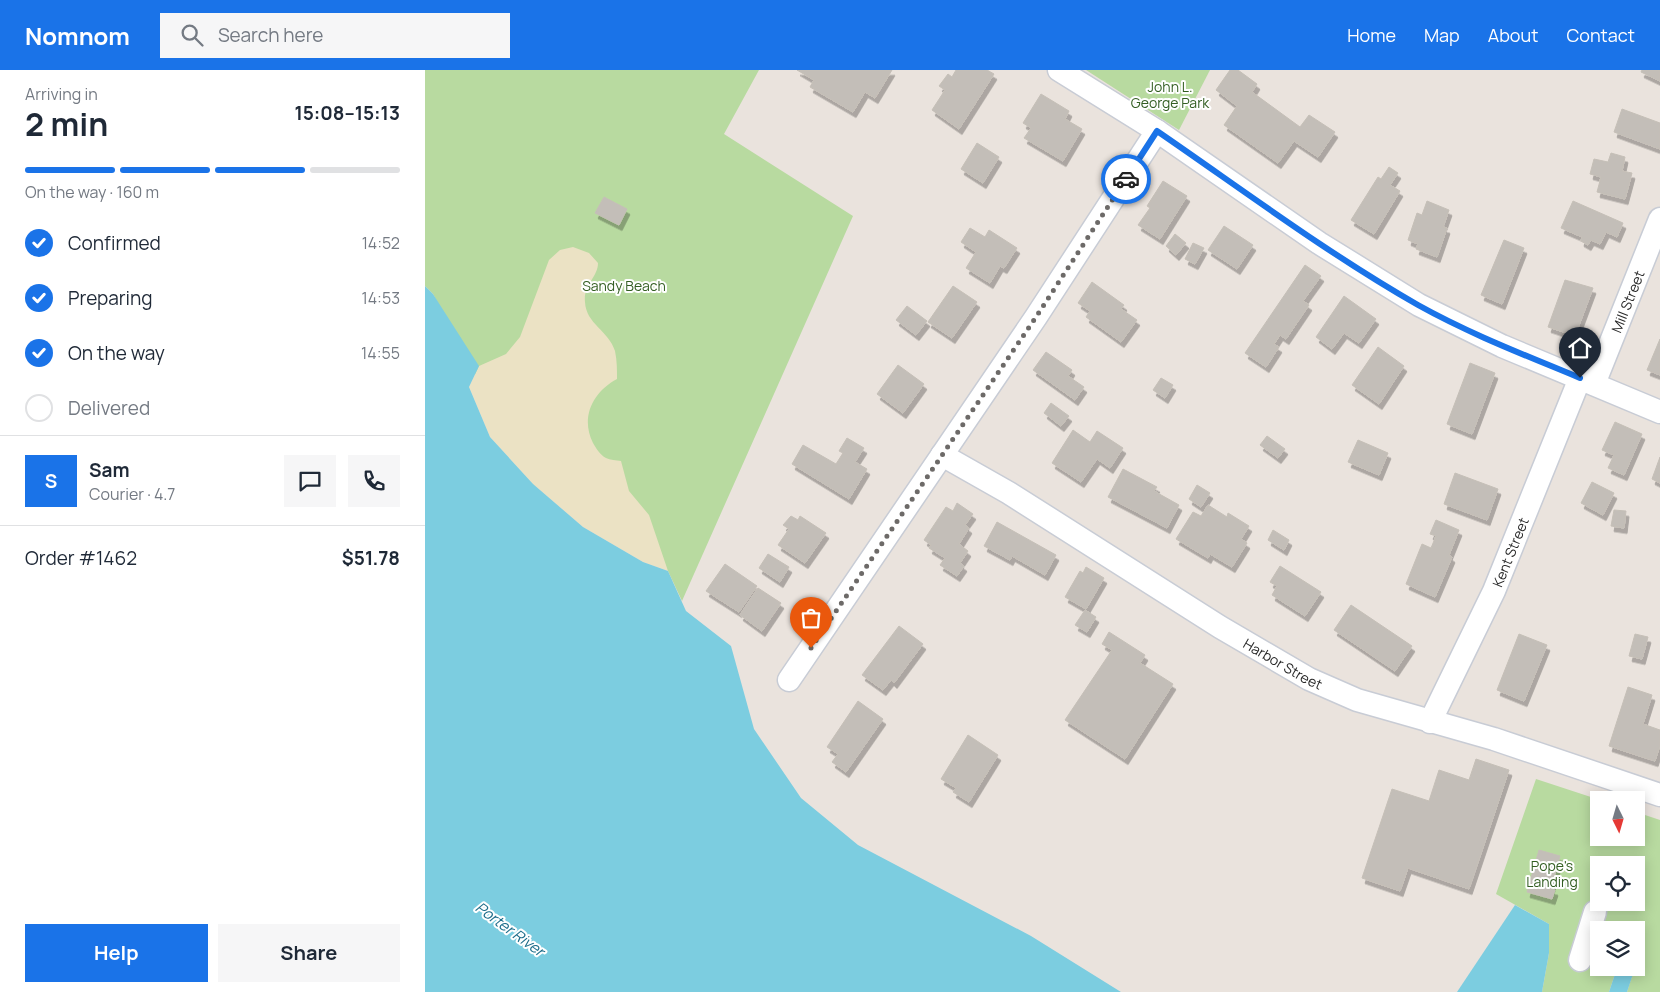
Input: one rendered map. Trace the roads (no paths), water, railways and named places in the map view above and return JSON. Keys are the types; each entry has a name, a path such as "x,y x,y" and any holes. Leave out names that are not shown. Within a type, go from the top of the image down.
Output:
{"street":[{"path":"1059,70 1157,131 1319,243 1419,305 1455,324 1660,412"},
{"path":"789,680 1036,317 1157,131"},
{"name":"Mill Street","path":"1587,381 1660,219"},
{"name":"Kent Street","path":"1430,722 1494,591 1587,381"},
{"name":"Harbor Street","path":"942,455 1009,493 1220,627 1309,679 1357,700 1495,739 1660,795"},
{"path":"1580,960 1595,912"}],"water":[{"name":"Porter River","path":"425,286 433,294 479,366 469,387 490,437 533,484 583,527 643,562 668,571 686,611 731,646 754,729 801,798 858,845 1031,936 1121,992 425,992"},
{"path":"1515,905 1549,924 1549,953 1542,992 1457,992"},
{"path":"1614,976 1632,976 1627,992 1609,992"}],"park label":[{"name":"John L. George Park","path":"1170,94"},
{"name":"Sandy Beach","path":"624,285"},
{"name":"Pope's Landing","path":"1552,874"}]}
